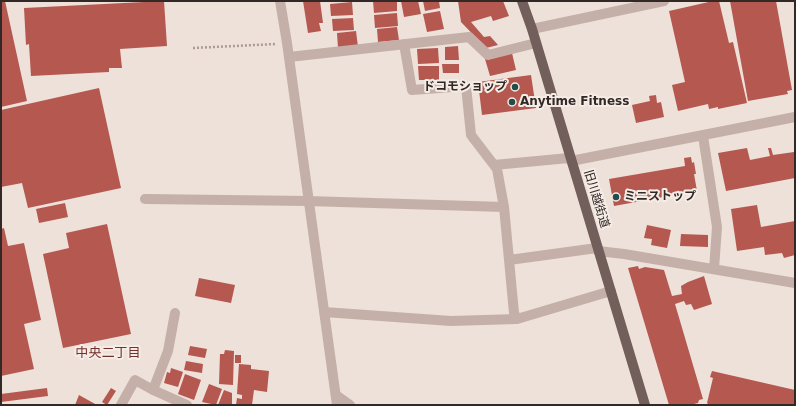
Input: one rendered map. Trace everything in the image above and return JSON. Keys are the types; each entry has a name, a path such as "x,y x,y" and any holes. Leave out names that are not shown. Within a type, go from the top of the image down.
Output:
{"main road":[{"name":"旧川越街道","path":"522,1 532,29 597,250 611,291 645,405"}],"street":[{"path":"280,1 336,400 350,405"},
{"path":"532,29 664,1"},
{"path":"289,57 469,37 488,55 536,43"},
{"path":"404,44 412,90 466,86 471,135 497,169 504,207 514,313 517,320"},
{"path":"494,165 570,159 703,136 795,117"},
{"path":"703,136 717,227 714,269"},
{"path":"145,199 308,201 504,207"},
{"path":"509,260 597,250 795,283"},
{"path":"324,312 450,320 517,320 611,291"},
{"path":"153,390 168,351 175,313"},
{"path":"121,405 135,380 153,390 187,405"}],"path":[{"path":"193,48 287,43"}],"building":[{"path":"1,1 5,1 27,101 1,107"},
{"path":"164,1 167,46 120,49 122,68 109,68 109,72 31,76 29,44 26,45 24,8"},
{"path":"303,1 320,1 323,23 319,23 321,31 308,33"},
{"path":"373,1 397,1 397,11 374,13"},
{"path":"401,1 418,1 421,14 404,17"},
{"path":"423,1 439,1 440,8 425,11"},
{"path":"458,1 503,1 509,16 493,21 491,16 471,22 484,37 490,36 498,45 486,48 461,22"},
{"path":"719,1 729,43 733,42 747,103 718,109 718,107 709,109 708,104 678,111 672,85 685,82 669,11"},
{"path":"730,1 776,1 792,90 787,91 788,94 748,101"},
{"path":"352,2 353,15 331,16 330,4"},
{"path":"440,11 444,29 427,32 423,14"},
{"path":"397,13 398,26 375,28 374,15"},
{"path":"353,18 354,30 333,31 332,19"},
{"path":"397,27 399,40 378,42 377,29"},
{"path":"356,31 358,47 338,48 337,33"},
{"path":"458,46 459,60 445,60 445,47"},
{"path":"438,48 439,63 418,64 417,49"},
{"path":"512,53 516,70 490,76 485,59"},
{"path":"442,64 459,64 459,73 443,73"},
{"path":"418,66 439,66 439,80 419,80"},
{"path":"531,75 536,108 482,115 478,82"},
{"path":"99,88 121,188 28,208 22,183 1,187 1,110"},
{"path":"656,95 657,103 661,102 664,117 636,123 632,105 650,101 649,96"},
{"path":"747,148 750,160 770,156 768,148 771,148 773,155 794,152 795,178 726,191 718,153"},
{"path":"691,157 692,163 694,162 696,174 694,174 697,191 614,206 609,179 685,166 684,158"},
{"path":"65,203 68,217 39,223 36,209"},
{"path":"757,205 761,227 795,221 795,255 784,258 782,253 765,255 764,247 737,251 731,209"},
{"path":"107,224 131,334 63,348 43,254 69,248 66,233"},
{"path":"647,225 671,230 667,248 651,245 652,239 644,238"},
{"path":"4,228 8,246 24,243 41,320 24,324 34,369 1,376 1,229"},
{"path":"681,234 708,235 708,247 680,246"},
{"path":"638,266 639,269 645,267 664,270 672,296 682,294 681,286 704,276 712,304 694,310 691,304 686,305 684,301 675,304 703,399 699,400 698,403 690,405 669,405 628,268"},
{"path":"199,278 235,285 231,303 195,296"},
{"path":"190,346 207,349 205,358 188,355"},
{"path":"225,350 234,351 233,385 219,384 220,354 224,354"},
{"path":"235,355 241,355 241,363 235,363"},
{"path":"186,361 203,364 202,373 184,370"},
{"path":"239,364 251,365 251,369 269,371 267,392 254,390 252,405 236,405 237,398 242,399 242,395 237,394"},
{"path":"171,368 183,372 178,387 164,383 167,372 170,373"},
{"path":"712,371 795,390 795,405 709,405 707,403 713,378 710,377"},
{"path":"185,374 201,380 194,400 178,394"},
{"path":"209,384 222,389 216,405 202,402"},
{"path":"47,388 48,396 1,402 1,394"},
{"path":"111,388 116,391 107,405 102,402"},
{"path":"224,390 232,393 232,405 218,405"},
{"path":"79,395 97,405 75,405"}],"place":[{"name":"ドコモショップ","path":"515,87"},
{"name":"Anytime Fitness","path":"512,102"},
{"name":"ミニストップ","path":"616,197"}],"district":[{"name":"中央二丁目","path":"108,354"}]}
